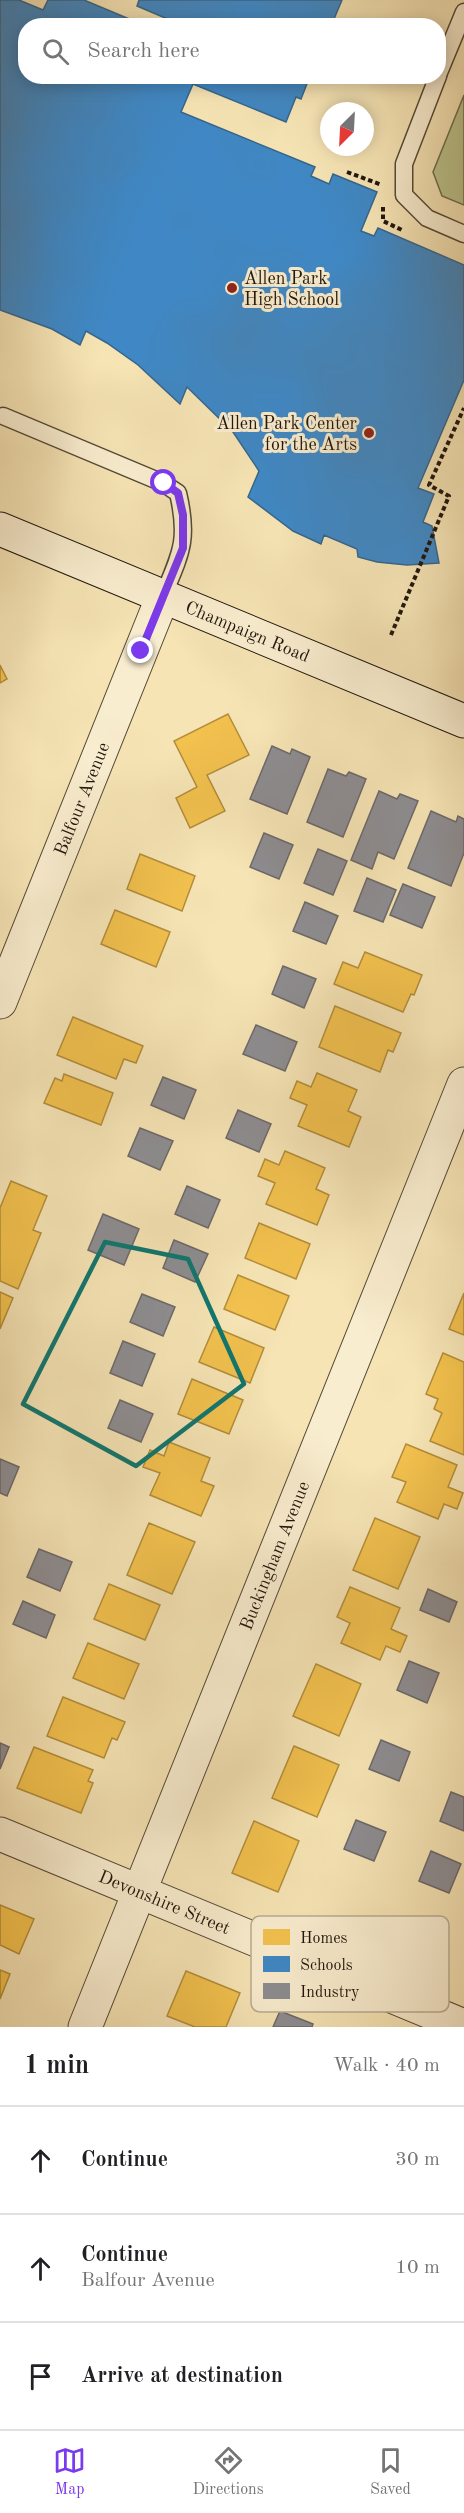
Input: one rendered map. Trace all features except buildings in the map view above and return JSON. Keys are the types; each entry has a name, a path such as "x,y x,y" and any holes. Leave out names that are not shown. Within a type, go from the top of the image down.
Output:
{"street":[{"name":"Champaign Road","path":"0,529 464,720"},
{"name":"Balfour Avenue","path":"0,1002 163,596"},
{"name":"Buckingham Avenue","path":"86,2027 464,1084"},
{"name":"Devonshire Street","path":"0,1834 251,1937"},
{"name":"Devonshire Street","path":"430,2012 464,2026"}],"lane":[{"path":"446,56 464,12"},
{"path":"435,84 404,164 404,195 427,218 464,234"},
{"path":"3,416 164,483 178,493 183,515 183,548 163,596"}],"path":[{"path":"391,635 449,495 429,486 464,408"}],"highlighted area":[{"path":"105,1242 188,1259 244,1384 136,1466 23,1404"}],"green space":[{"path":"464,95 464,205 442,196 433,172"}],"place":[{"name":"Allen Park High School","path":"232,288"},
{"name":"Allen Park Center for the Arts","path":"369,433"}],"route":[{"path":"141,651 183,548 183,515 178,493 164,483"}]}
